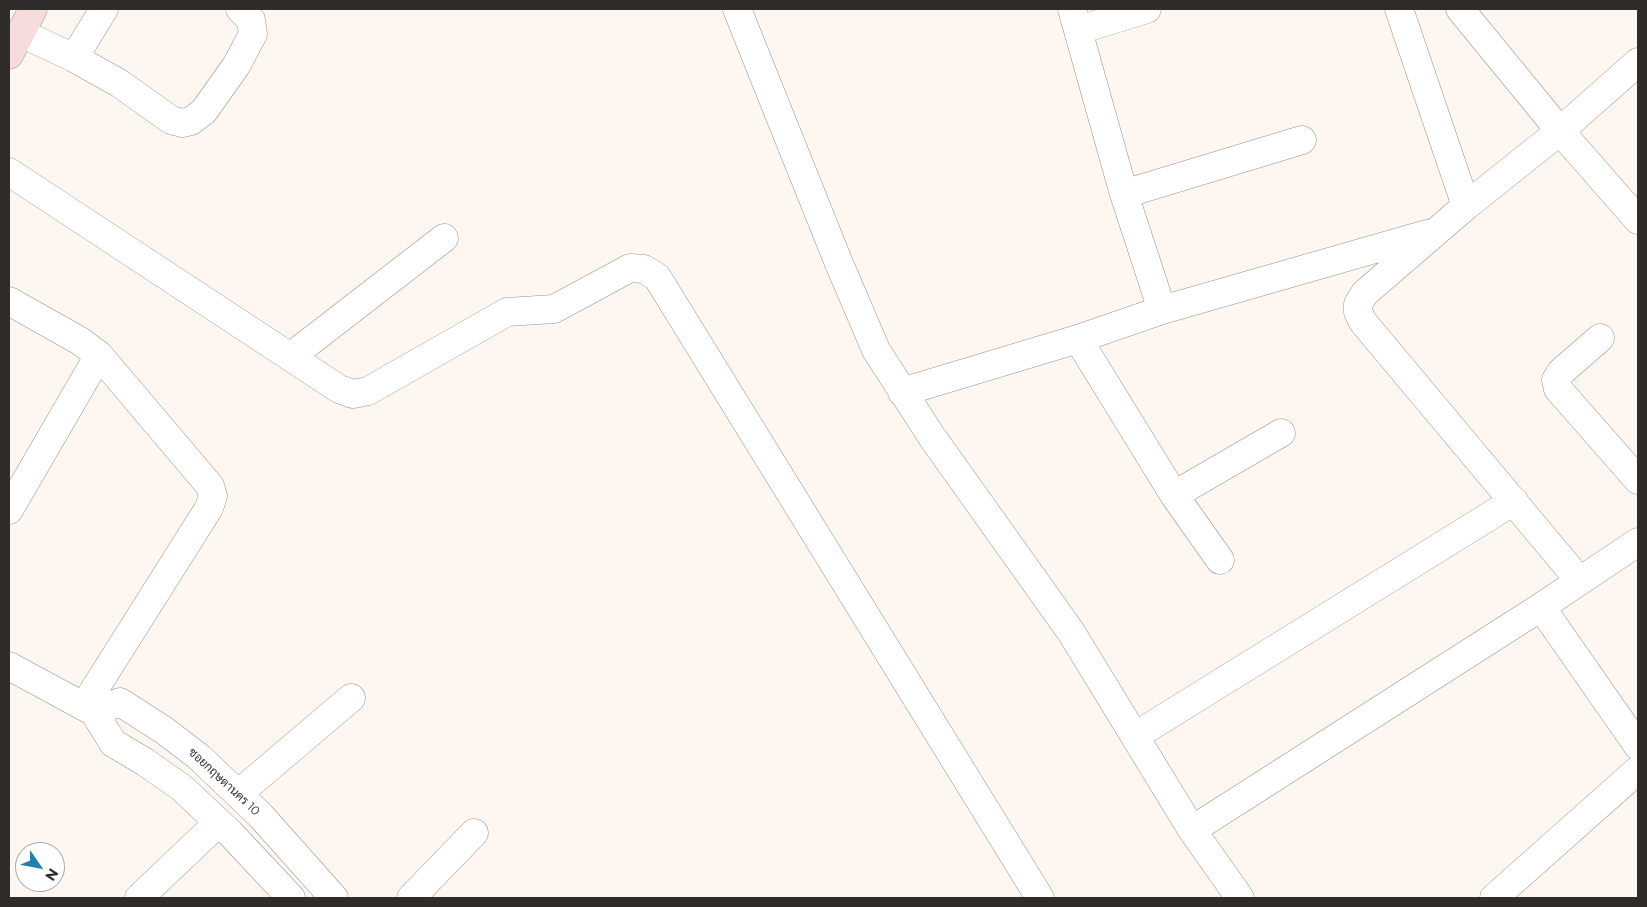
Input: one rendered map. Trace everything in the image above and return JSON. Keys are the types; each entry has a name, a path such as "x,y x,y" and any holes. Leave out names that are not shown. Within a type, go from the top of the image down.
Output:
{"main road":[{"path":"15,44 33,9"}],"street":[{"path":"74,58 104,9"},
{"path":"15,44 74,58 119,83 171,120 182,123 191,121 204,111 236,66 253,34 251,20 240,9"},
{"path":"737,9 838,261 876,350 932,437 1071,632 1192,830 1240,898"},
{"path":"1147,9 1075,20 1124,194 1162,310"},
{"path":"1399,9 1466,206"},
{"path":"1460,9 1560,131 1638,220"},
{"path":"1579,580 1363,322 1358,312 1358,304 1364,293 1466,206 1560,131 1638,62"},
{"path":"1124,194 1302,140"},
{"path":"9,172 339,389 352,394 368,391 507,312 554,309 630,268 644,269 657,277 1040,898"},
{"path":"902,392 1078,339 1162,310 1436,231"},
{"path":"290,357 444,238"},
{"path":"9,301 80,341 99,355 210,486 213,496 209,508 89,709"},
{"path":"1600,338 1561,372 1556,380 1558,389 1638,480"},
{"path":"1078,339 1174,495 1220,560"},
{"path":"9,510 99,355"},
{"path":"1174,495 1281,433"},
{"path":"1135,736 1514,501"},
{"path":"1192,830 1541,607 1638,542"},
{"path":"1541,607 1638,746"},
{"path":"9,666 89,709 113,743 145,762 182,788 230,833 291,898"},
{"path":"238,794 351,698"},
{"name":"ซอยกฤษดานคร 10","path":"89,709 120,702 165,731 199,757 260,816 334,898"},
{"path":"1494,898 1638,770"},
{"path":"138,898 218,822"},
{"path":"411,898 474,833"}]}
